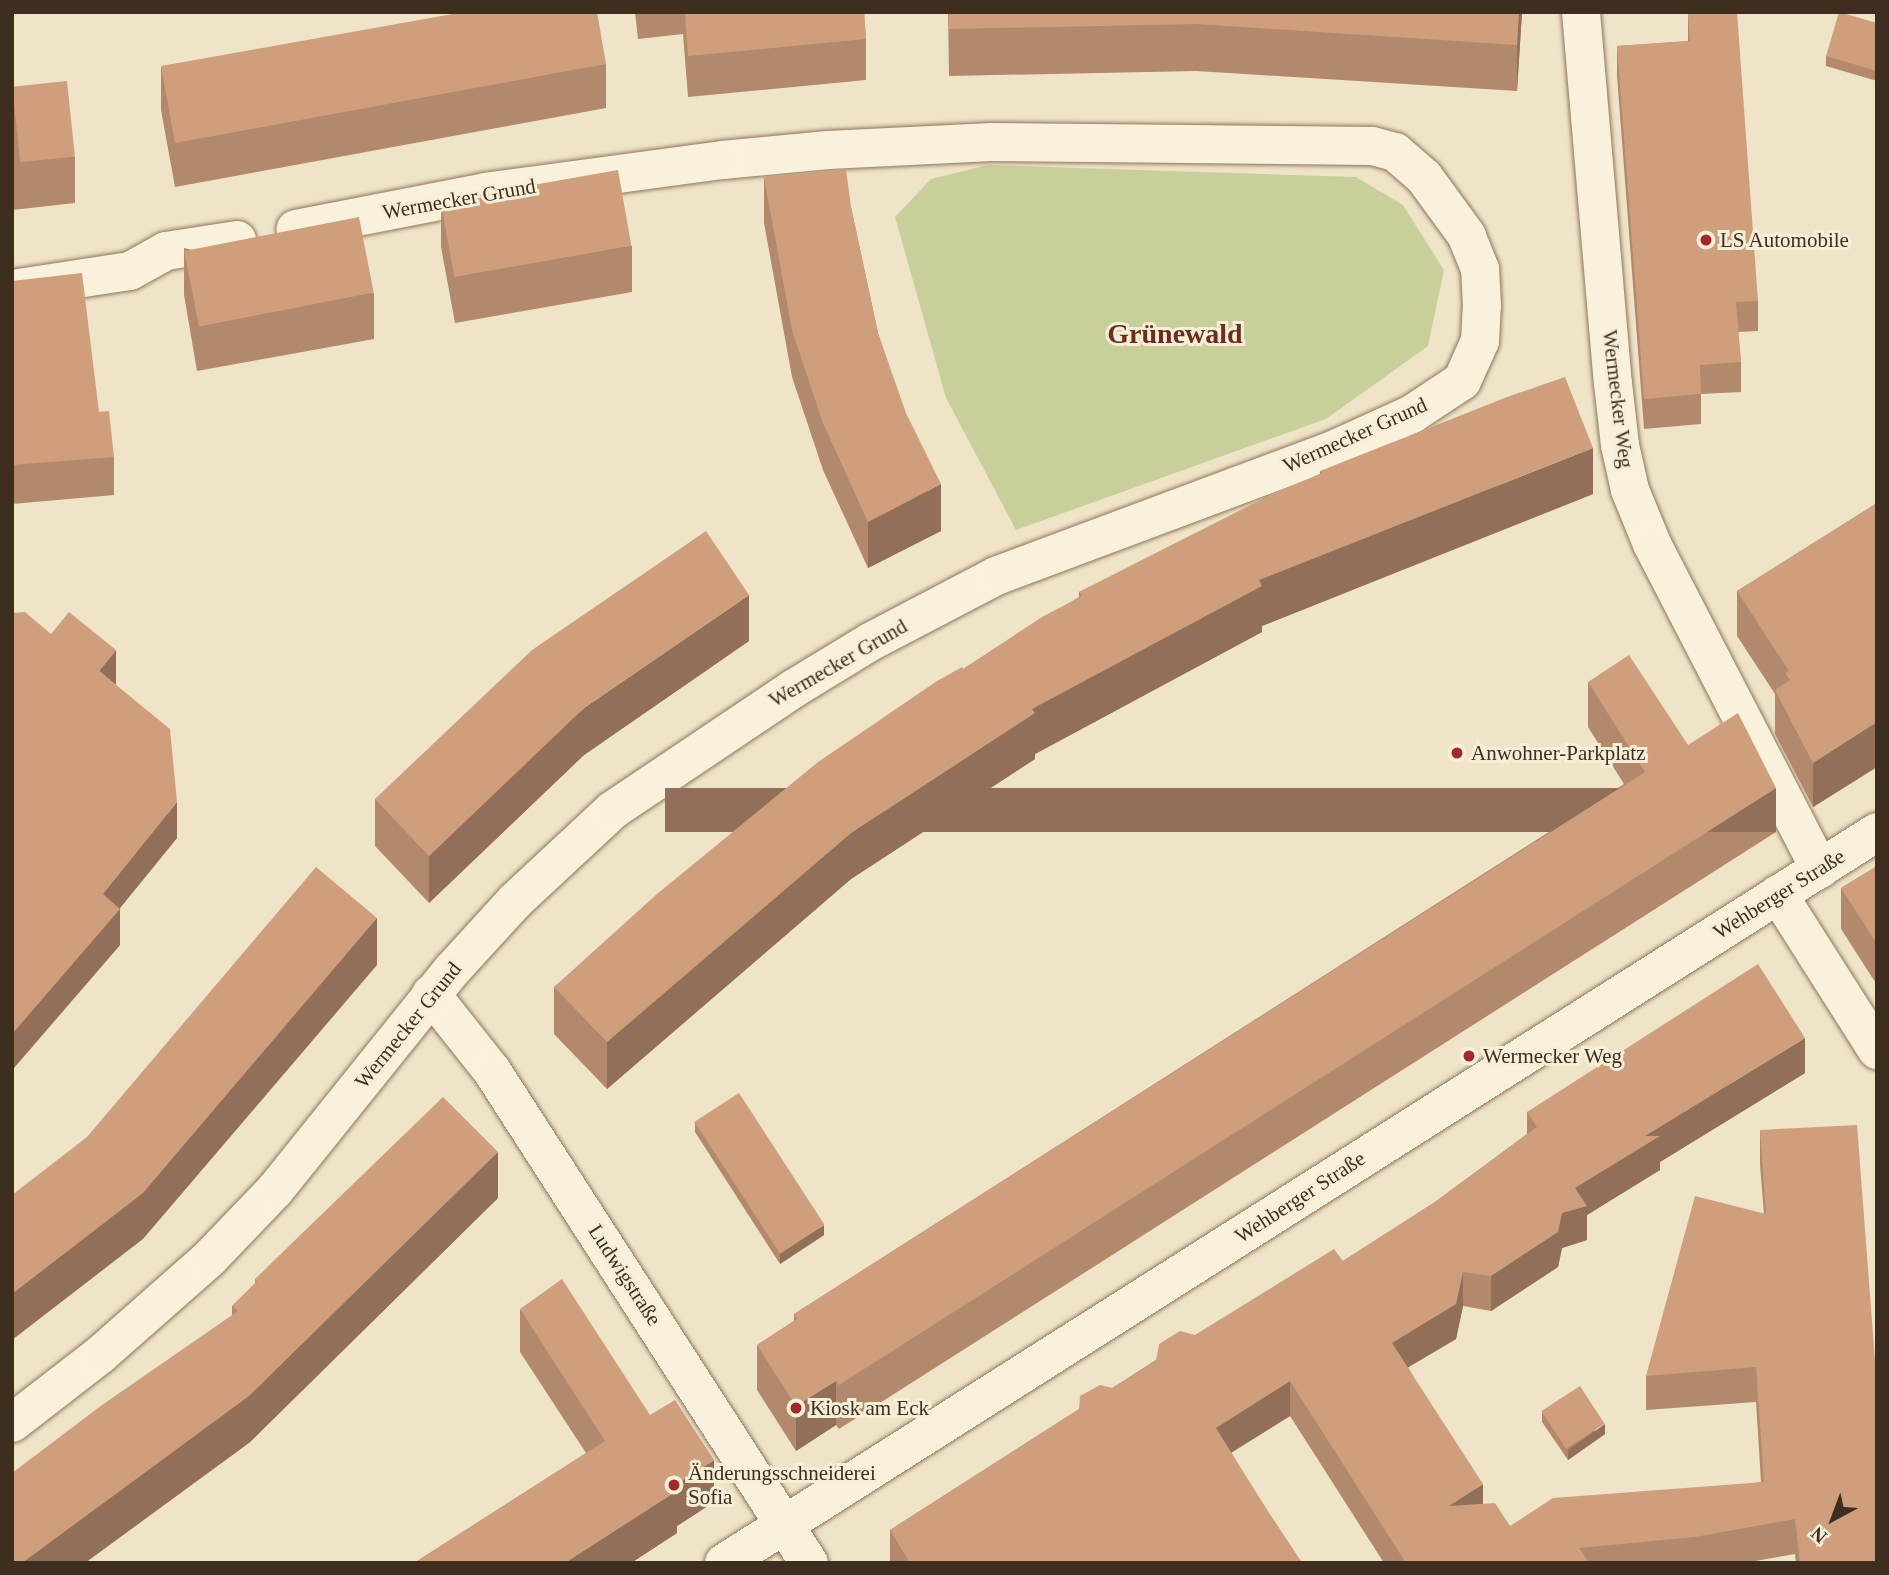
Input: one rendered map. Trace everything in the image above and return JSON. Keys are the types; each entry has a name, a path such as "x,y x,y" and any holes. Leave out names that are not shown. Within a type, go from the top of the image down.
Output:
{"street":[{"name":"Wermecker Weg","path":"1581,12 1613,383 1620,445 1630,490 1663,567 1820,869"},
{"name":"Wermecker Grund","path":"12,289 131,271 166,251 486,192 722,160 828,150 992,142 1372,146 1395,152 1424,177 1467,236 1479,269 1482,306 1480,341 1462,382 1412,414 1333,450 996,576 870,642 745,719 613,810 515,901 431,993 251,1217 156,1307 12,1423"},
{"name":"Wehberger Straße","path":"724,1563 1877,832"},
{"path":"1778,894 1877,1051"},
{"name":"Ludwigstraße","path":"431,993 492,1071 809,1563"}],"green space":[{"path":"988,165 1356,177 1403,205 1444,270 1428,346 1326,419 1016,530 946,398 895,217 931,179"}],"building":[{"path":"464,12 597,12 606,64 175,143 161,66"},
{"path":"685,12 864,12 866,39 688,56"},
{"path":"949,12 1519,12 1517,45 1196,24 949,29"},
{"path":"1688,12 1737,12 1758,301 1736,302 1741,362 1700,365 1701,394 1644,399 1617,46 1690,41"},
{"path":"1839,12 1877,23 1877,71 1826,56"},
{"path":"67,81 75,157 20,162 12,87"},
{"path":"846,169 851,207 878,333 906,413 941,484 868,522 823,423 792,330 764,177"},
{"path":"618,170 631,246 454,277 441,201"},
{"path":"359,217 374,293 199,327 184,251"},
{"path":"82,273 99,412 109,411 114,457 12,465 12,281"},
{"path":"1565,377 1593,448 1259,580 1262,586 1032,709 1035,713 851,833 607,1042 554,987 657,894 818,762 937,681 962,667 963,669 1042,617 1082,596 1079,592 1274,493 1322,473 1320,471 1507,397"},
{"path":"1877,503 1877,722 1813,763 1775,690 1790,680 1785,673 1789,671 1737,591"},
{"path":"706,531 749,595 584,708 429,856 375,799 532,650"},
{"path":"25,612 51,634 69,612 116,650 99,671 170,729 177,802 103,894 120,909 13,1033 12,613"},
{"path":"1629,655 1688,745 1738,713 1776,788 839,1385 836,1381 796,1406 757,1345 797,1319 794,1314 1645,772 1588,682"},
{"path":"1877,866 1877,944 1841,888"},
{"path":"316,867 377,918 143,1193 12,1294 12,1195 87,1137"},
{"path":"1758,964 1805,1038 1645,1136 1660,1136 1575,1188 1587,1206 1562,1213 1558,1232 1491,1276 1463,1272 1456,1304 1392,1343 1483,1484 1449,1506 1495,1503 1510,1526 1553,1498 1764,1482 1756,1367 1646,1376 1695,1196 1766,1214 1760,1130 1857,1125 1877,1386 1877,1563 1800,1563 1795,1519 1695,1537 1579,1548 1589,1563 1406,1563 1290,1381 1216,1428 1302,1563 910,1563 890,1530 1079,1409 1080,1396 1100,1385 1113,1388 1156,1361 1159,1344 1180,1331 1195,1335 1334,1249 1343,1261 1435,1202 1537,1127 1527,1112"},
{"path":"739,1093 825,1225 780,1254 695,1122"},
{"path":"443,1097 498,1152 249,1396 22,1563 12,1563 12,1473 102,1405 238,1311 232,1306 257,1281 255,1279"},
{"path":"562,1279 650,1415 675,1400 714,1460 674,1486 677,1491 565,1563 414,1563 605,1441 520,1309"},
{"path":"1580,1386 1605,1424 1566,1449 1541,1411"}],"place":[{"name":"LS Automobile","path":"1706,240"},
{"name":"Anwohner-Parkplatz","path":"1457,753"},
{"name":"Wermecker Weg","path":"1469,1056"},
{"name":"Kiosk am Eck","path":"796,1408"},
{"name":"Änderungsschneiderei Sofia","path":"674,1485"}],"district":[{"name":"Grünewald","path":"1175,334"}]}
